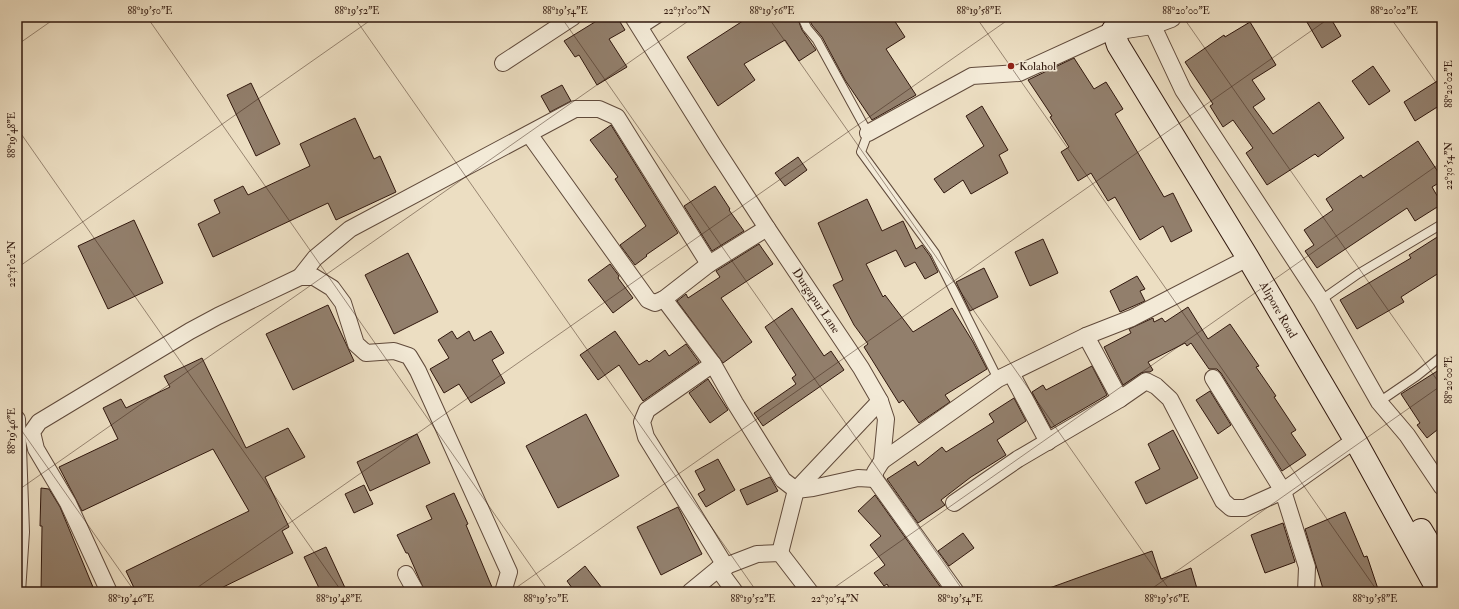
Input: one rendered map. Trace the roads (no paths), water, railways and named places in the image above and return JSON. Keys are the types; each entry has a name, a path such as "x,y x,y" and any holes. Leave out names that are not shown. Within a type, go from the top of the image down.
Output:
{"main road":[{"name":"Alipore Road","path":"1115,33 1355,440 1439,592"},
{"name":"Alipore Road","path":"1115,33 1442,565"}],"street":[{"path":"503,63 573,17"},
{"path":"868,134 972,76 1019,73 1115,33 1152,24 1171,17"},
{"name":"Durgapur Lane","path":"637,24 767,228 861,368 880,401 886,419 882,461 875,472 875,479"},
{"path":"1152,24 1183,90 1321,300 1379,402 1407,435 1442,487"},
{"path":"300,277 315,258 350,229 575,109 599,109 617,117 709,264"},
{"path":"529,134 648,300 655,303 664,300 709,264 767,228"},
{"path":"882,461 1004,376 1086,336 1132,318 1248,258"},
{"path":"109,592 68,503 36,449 32,432 39,422 190,331 300,277 314,277 332,288 343,303 356,344 366,354 394,351 409,356 418,371 510,572 503,592"},
{"path":"664,300 713,364 735,403 783,480 796,490 813,488 858,478 875,479 956,592"},
{"path":"1086,336 1120,399"},
{"path":"713,364 647,410 642,422 646,437 735,592"},
{"path":"1004,376 1048,442"},
{"path":"1213,378 1283,491 1308,567 1306,592"},
{"path":"954,502 1018,459 1120,399 1146,380 1156,386 1170,399 1223,501 1231,508 1245,508 1283,491 1355,440"},
{"path":"780,553 796,490 880,401"},
{"path":"17,419 21,532 17,592"},
{"path":"690,592 722,568 757,554 780,553"},
{"path":"780,553 810,592"},
{"path":"406,574 416,592"}],"lane":[{"path":"637,24 661,17"},
{"path":"802,17 807,28 817,40 868,134 861,152 935,253 1004,376"},
{"path":"1321,300 1358,274 1442,224"},
{"path":"1379,402 1417,376 1442,356"}],"place":[{"name":"Kolahol","path":"1011,66"}]}
